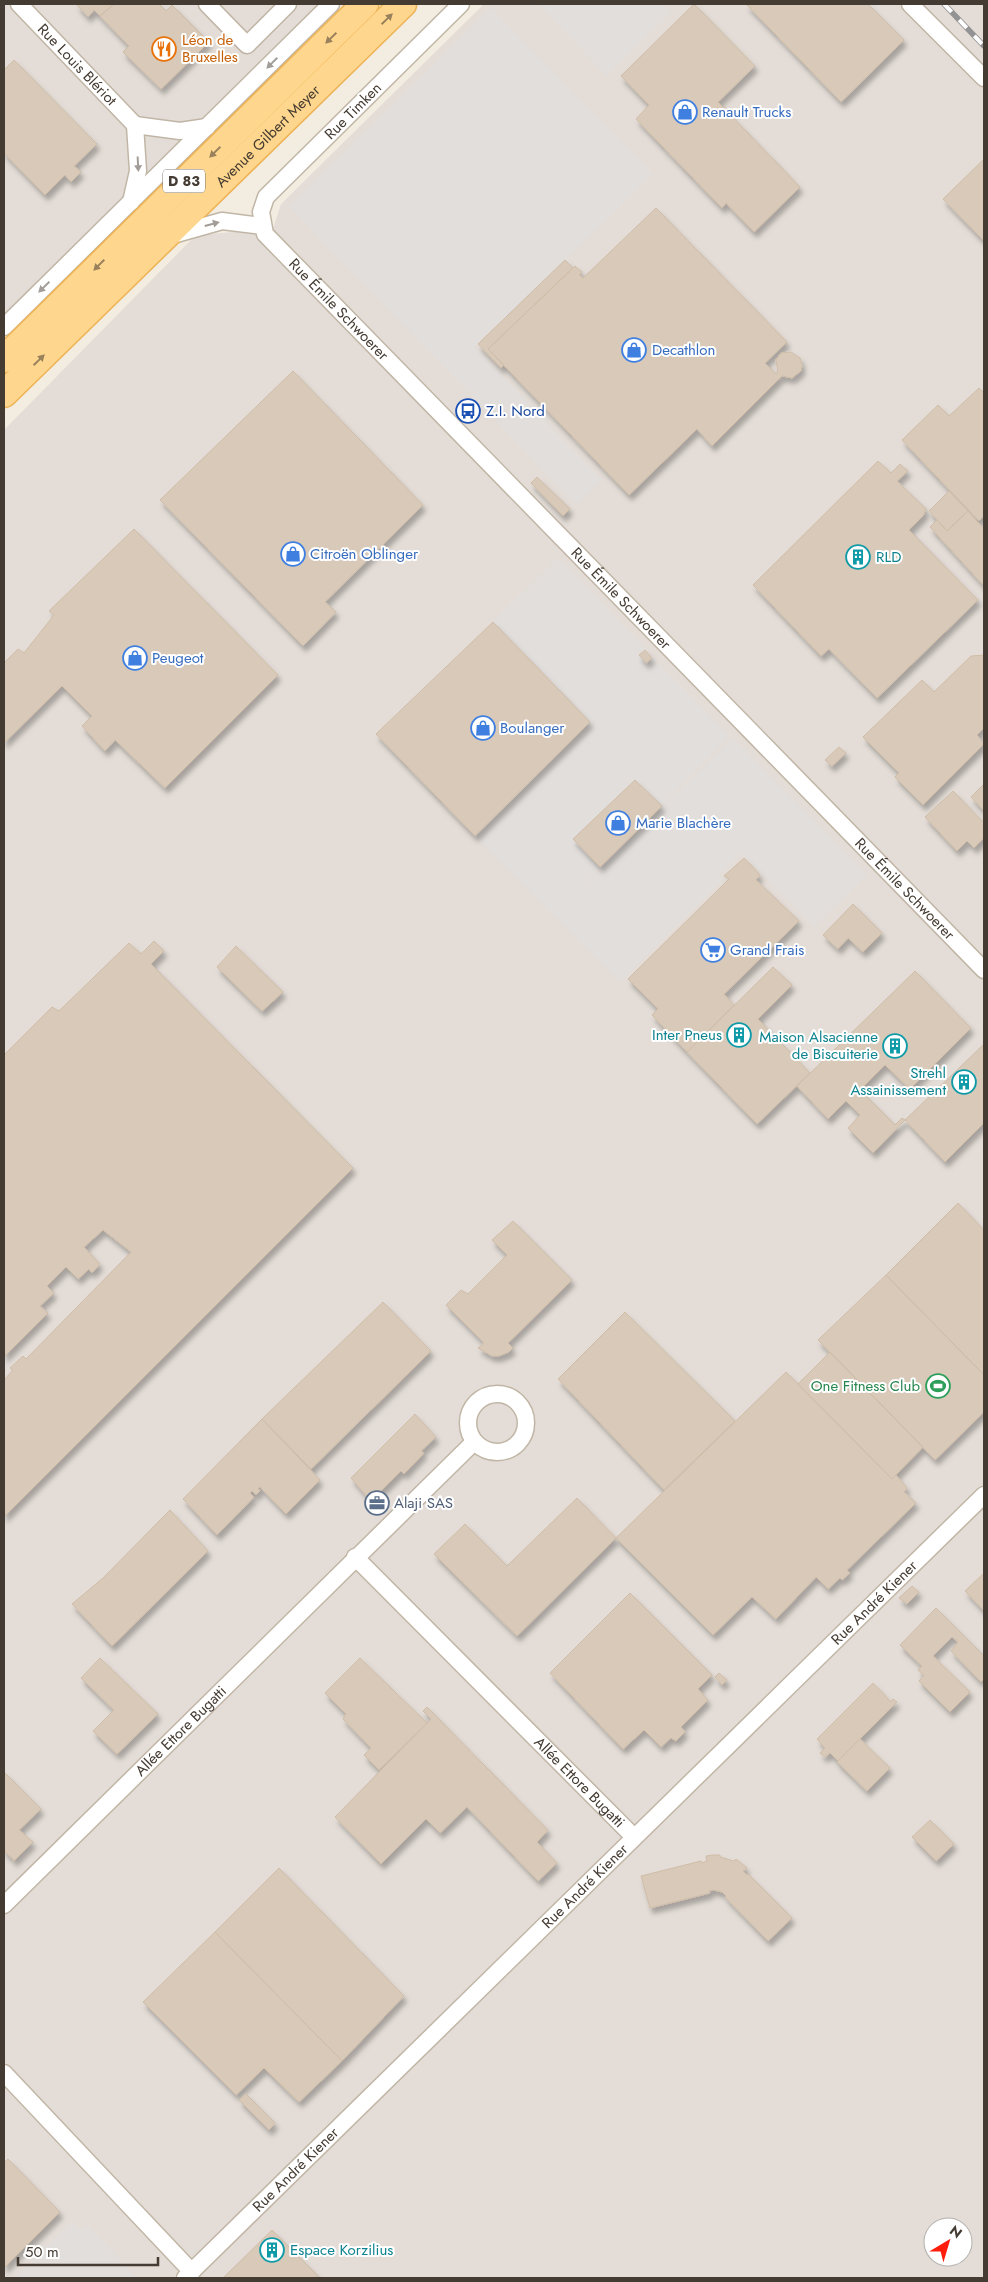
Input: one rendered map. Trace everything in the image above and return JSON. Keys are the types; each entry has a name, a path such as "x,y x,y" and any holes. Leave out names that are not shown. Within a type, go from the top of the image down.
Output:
{"main road":[{"name":"Avenue Gilbert Meyer","path":"4,359 366,4"},
{"name":"Avenue Gilbert Meyer","path":"4,394 403,4"}],"street":[{"name":"Rue Louis Blériot","path":"19,4 135,125"},
{"path":"207,4 246,45 288,4"},
{"path":"4,327 207,127 317,12 331,4"},
{"name":"Rue Timken","path":"262,226 261,212 266,197 461,4"},
{"path":"910,4 984,78"},
{"path":"131,202 138,171 135,125 180,131 207,127"},
{"path":"164,237 222,221 262,226"},
{"name":"Rue Émile Schwoerer","path":"262,226 265,234 984,970"},
{"name":"Allée Ettore Bugatti","path":"4,1905 474,1442"},
{"name":"Rue André Kiener","path":"189,2275 984,1495"},
{"name":"Allée Ettore Bugatti","path":"356,1557 634,1837"},
{"path":"4,2073 189,2275"}],"shaded area":[{"path":"4,4 321,4 4,318"},
{"path":"484,4 984,4 984,2278 4,2278 4,430 196,235 273,229 281,204"},
{"path":"538,4 663,4 671,13 607,76"},
{"path":"491,8 653,175 474,347 602,480 577,505 290,207"},
{"path":"558,558 729,736 662,806 635,780 574,839 600,867 568,901 733,738 867,875 814,926 742,853 719,875 723,880 620,982 475,836 590,722 493,622"},
{"path":"72,2220 82,2231 88,2226 137,2278 15,2278"}],"building":[{"path":"76,4 114,4 100,16 94,10 88,17"},
{"name":"Léon de Bruxelles","path":"114,4 159,4 166,11 172,5 209,42 161,89 123,52 129,46 100,16"},
{"name":"Renault Trucks","path":"694,4 755,66 718,102 800,187 754,232 726,203 722,208 636,119 649,105 621,76"},
{"path":"746,4 868,4 904,40 841,102"},
{"path":"14,60 97,144 74,166 81,172 71,182 65,175 45,195 4,153 4,70"},
{"path":"984,159 984,239 983,240 943,199"},
{"name":"Decathlon","path":"656,208 787,342 765,363 776,374 778,372 776,360 781,353 791,352 800,358 802,366 801,371 792,378 782,376 712,446 697,429 629,495 488,349 575,266 582,272 579,275 583,278"},
{"path":"565,260 573,268 488,349 504,365 501,368 478,344"},
{"name":"Citroën Oblinger","path":"293,371 423,505 325,602 336,612 303,646 160,500"},
{"path":"979,388 984,393 984,516 979,521 902,440 938,405 949,416"},
{"name":"RLD","path":"878,461 891,473 900,464 908,471 897,481 926,509 923,516 909,530 978,600 877,698 829,649 821,656 753,585"},
{"path":"537,477 570,509 563,516 531,483"},
{"path":"949,491 968,511 947,531 929,511"},
{"path":"968,511 984,529 984,586 930,527 937,520 947,531"},
{"name":"Peugeot","path":"134,529 278,675 165,788 115,740 105,751 82,726 92,716 62,686 4,743 4,663 18,649 24,653 54,615 49,611"},
{"name":"Boulanger","path":"493,622 590,722 475,836 376,734"},
{"path":"645,650 652,658 646,663 639,655"},
{"path":"984,655 984,728 977,735 984,744 923,805 895,777 899,773 863,737 922,680 934,692 971,656"},
{"path":"839,747 846,753 832,766 825,760"},
{"name":"Marie Blachère","path":"635,780 662,806 600,867 573,839"},
{"path":"984,784 984,811 971,797"},
{"path":"953,791 984,823 984,838 974,848 967,841 957,851 925,817"},
{"name":"Grand Frais","path":"744,858 760,875 756,880 799,921 724,994 734,1005 687,1052 652,1015 658,1009 628,979 729,879 724,876"},
{"path":"853,904 882,933 863,952 848,938 838,949 823,935"},
{"path":"154,941 164,951 151,964 353,1168 4,1517 4,1380 13,1370 10,1368 23,1356 26,1359 131,1252 103,1230 84,1247 100,1264 92,1273 89,1269 78,1279 66,1267 47,1286 54,1293 40,1306 48,1313 4,1357 4,1055 52,1007 59,1011 129,943 141,954"},
{"path":"236,946 283,992 262,1011 217,967"},
{"name":"Inter Pneus","path":"773,967 792,985 758,1019 810,1073 757,1124 687,1052"},
{"name":"Maison Alsacienne de Biscuiterie","path":"915,971 971,1028 910,1089 885,1065 860,1090 895,1125 902,1118 905,1120 873,1153 848,1128 860,1115 846,1101 828,1119 797,1086"},
{"name":"Strehl Assainissement","path":"984,1044 984,1123 945,1162 905,1120"},
{"path":"958,1203 984,1230 984,1375 886,1275"},
{"path":"513,1221 572,1280 508,1343 513,1348 509,1352 499,1356 492,1356 478,1348 484,1343 446,1305 461,1290 468,1294 507,1255 492,1240"},
{"path":"886,1275 984,1375 984,1412 935,1460 818,1340"},
{"path":"383,1302 431,1351 311,1469 262,1419"},
{"path":"625,1312 735,1421 664,1490 558,1379"},
{"path":"830,1352 923,1447 892,1479 798,1384"},
{"path":"786,1372 892,1479 896,1475 907,1488 904,1492 916,1503 847,1570 850,1573 842,1580 840,1578 828,1589 816,1577 776,1619 752,1597 713,1635 616,1538"},
{"path":"415,1414 436,1437 421,1451 424,1453 404,1474 401,1471 371,1501 351,1478"},
{"path":"262,1419 320,1480 286,1514 260,1487 258,1488 260,1491 256,1495 252,1491 250,1493 254,1497 217,1535 183,1499"},
{"path":"577,1498 616,1538 517,1636 434,1554 465,1524 507,1566"},
{"path":"170,1510 208,1551 112,1646 72,1604 103,1578"},
{"path":"984,1573 984,1611 965,1591"},
{"path":"912,1586 919,1592 907,1604 899,1598"},
{"path":"630,1593 712,1675 698,1689 708,1700 681,1727 685,1732 676,1741 671,1738 661,1747 644,1730 623,1749 550,1673"},
{"path":"936,1608 984,1656 984,1679 981,1682 951,1651 958,1642 952,1637 933,1656 970,1692 950,1712 919,1681 924,1675 918,1670 922,1666 900,1645"},
{"path":"100,1658 158,1714 117,1754 93,1731 114,1710 81,1678"},
{"path":"360,1658 427,1723 379,1770 364,1755 371,1748 343,1719 346,1714 325,1693"},
{"path":"719,1673 727,1680 722,1685 715,1677"},
{"path":"873,1683 891,1702 893,1699 897,1702 838,1761 830,1753 825,1757 820,1753 825,1748 817,1739"},
{"path":"427,1707 548,1830 537,1842 557,1863 538,1881 467,1807 440,1833 426,1819 381,1864 335,1817 431,1719 423,1711"},
{"path":"860,1739 890,1768 867,1791 837,1762"},
{"path":"4,1772 41,1809 19,1830 33,1842 13,1862 14,1860 4,1851"},
{"path":"930,1820 954,1844 936,1861 912,1837"},
{"path":"720,1855 720,1857 734,1861 736,1859 740,1862 747,1868 743,1871 792,1918 768,1941 722,1892 709,1891 710,1893 650,1908 641,1876 701,1861 702,1863 707,1861 706,1856"},
{"path":"279,1868 404,1996 342,2061 215,1932"},
{"path":"215,1932 342,2061 299,2102 264,2068 236,2095 143,2002"},
{"path":"246,2094 275,2123 269,2130 239,2100"},
{"path":"8,2159 60,2212 4,2268 4,2163"},
{"name":"Espace Korzilius","path":"272,2230 320,2278 223,2278"}],"railway":[{"path":"944,4 984,46"}],"place":[{"name":"Léon de Bruxelles","path":"164,49"},
{"name":"Renault Trucks","path":"685,112"},
{"name":"Decathlon","path":"634,350"},
{"name":"Z.I. Nord","path":"468,411"},
{"name":"Citroën Oblinger","path":"293,554"},
{"name":"RLD","path":"858,557"},
{"name":"Peugeot","path":"135,658"},
{"name":"Boulanger","path":"483,728"},
{"name":"Marie Blachère","path":"618,823"},
{"name":"Grand Frais","path":"713,950"},
{"name":"Inter Pneus","path":"739,1035"},
{"name":"Maison Alsacienne de Biscuiterie","path":"895,1046"},
{"name":"Strehl Assainissement","path":"964,1082"},
{"name":"One Fitness Club","path":"938,1386"},
{"name":"Alaji SAS","path":"377,1503"},
{"name":"Espace Korzilius","path":"272,2250"}]}
